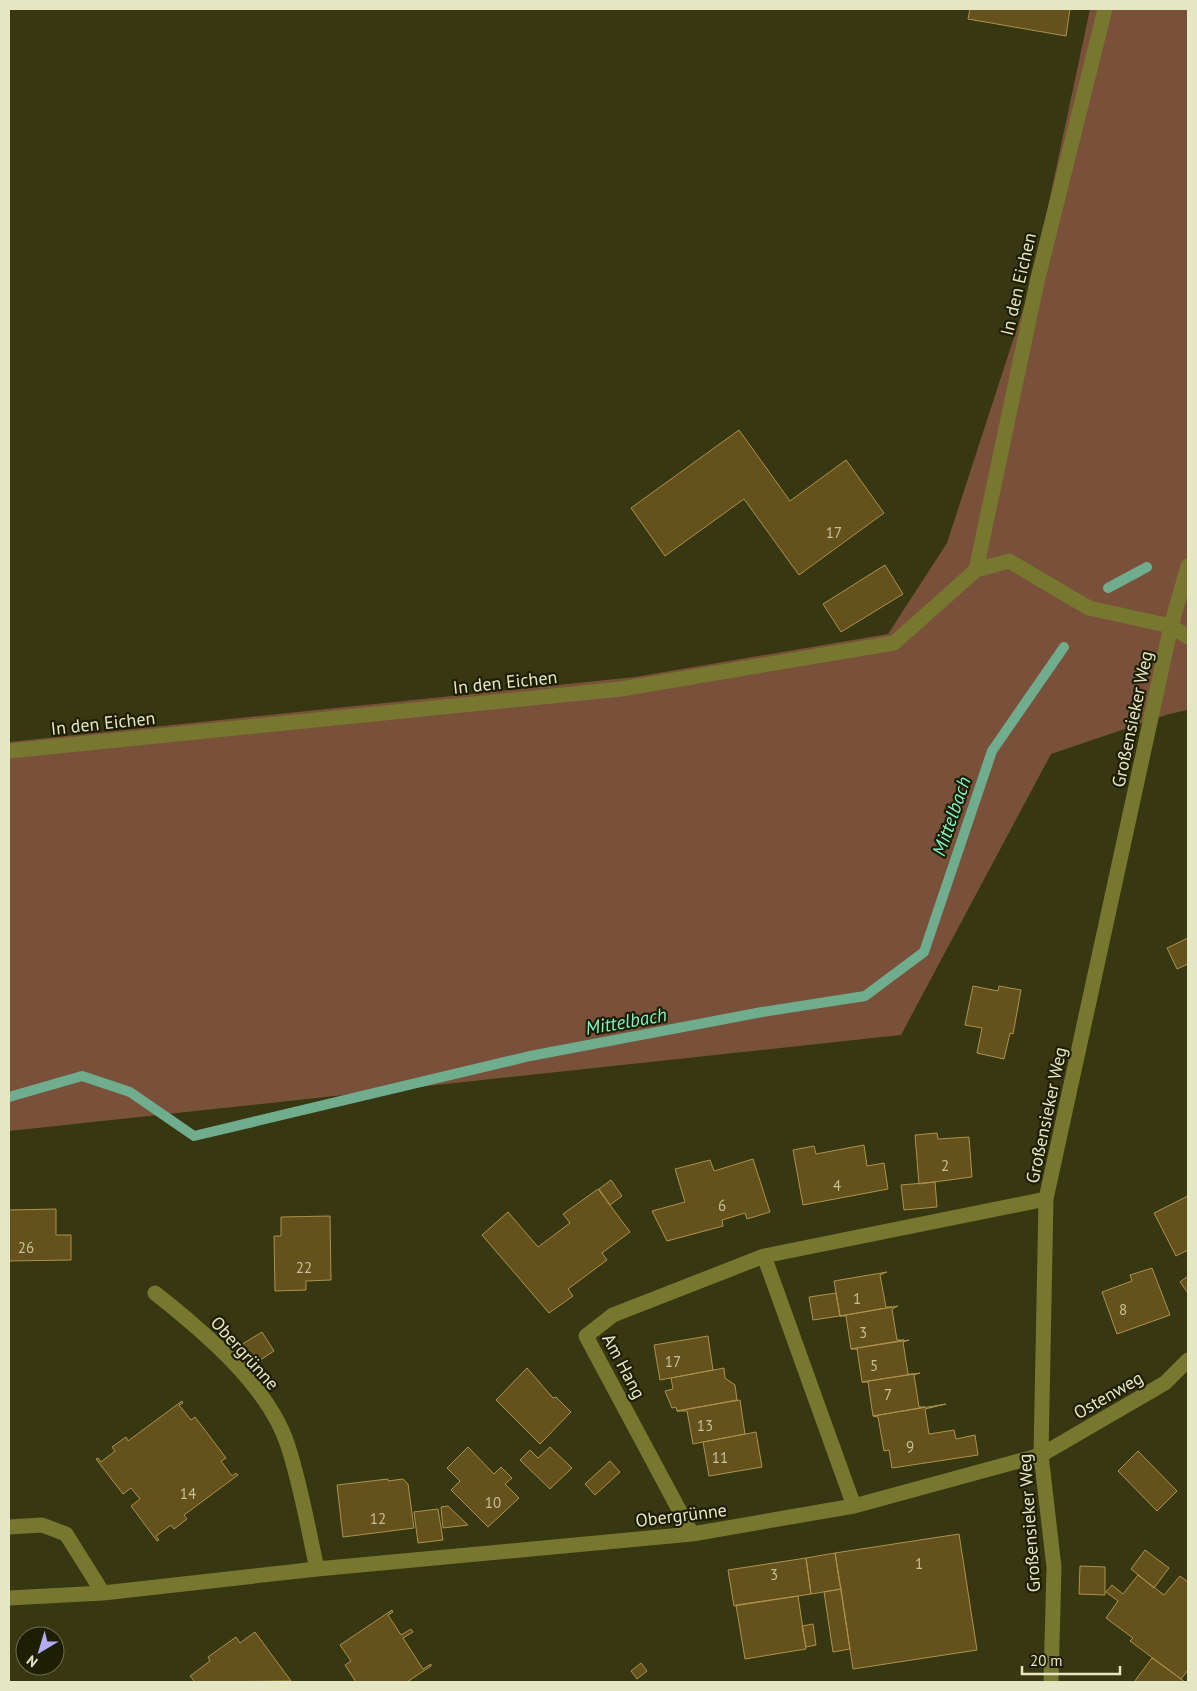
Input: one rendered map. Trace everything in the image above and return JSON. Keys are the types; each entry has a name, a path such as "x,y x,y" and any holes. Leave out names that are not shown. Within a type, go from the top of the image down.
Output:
{"street":[{"name":"In den Eichen","path":"976,570 1037,282 1105,9"},
{"name":"In den Eichen","path":"9,752 621,689 894,643 976,570 1009,561 1089,608 1172,626"},
{"name":"Großensieker Weg","path":"1051,1682 1054,1567 1041,1455 1046,1199 1172,626 1188,566"},
{"path":"1172,626 1188,637"},
{"name":"Am Hang","path":"692,1534 586,1336 614,1315 764,1256 1046,1199"},
{"path":"764,1256 854,1506"},
{"name":"Obergrünne","path":"155,1294 199,1328 264,1398 288,1445 317,1569"},
{"name":"Ostenweg","path":"1041,1455 1165,1383 1188,1360"},
{"name":"Obergrünne","path":"9,1598 103,1593 317,1569 692,1534 854,1506 1041,1455"},
{"path":"9,1527 42,1525 66,1534 103,1593"}],"shaded area":[{"path":"1090,9 1188,9 1188,710 1169,714 1051,754 901,1035 9,1131 9,742 635,677 888,634 947,543 1032,282"}],"building":[{"path":"970,9 1070,9 1066,36 968,19"},
{"path":"739,430 790,501 846,460 884,513 799,575 744,499 665,556 631,508"},
{"path":"885,565 903,594 841,632 823,604"},
{"path":"1188,938 1188,964 1177,969 1167,948"},
{"path":"973,986 998,991 999,986 1021,990 1013,1034 1010,1033 1004,1059 977,1053 982,1028 965,1025"},
{"path":"937,1133 938,1139 969,1137 972,1177 919,1184 915,1135"},
{"path":"864,1145 867,1166 884,1163 888,1189 803,1205 793,1150 814,1146 816,1154"},
{"path":"753,1159 770,1212 747,1219 745,1213 722,1220 723,1226 667,1241 652,1211 685,1202 675,1169 710,1160 714,1171"},
{"path":"611,1180 622,1196 610,1205 599,1189"},
{"path":"935,1182 937,1207 904,1210 901,1185"},
{"path":"598,1189 630,1232 602,1253 607,1260 568,1289 573,1296 549,1313 482,1235 508,1212 538,1247 570,1223 563,1214"},
{"path":"1188,1196 1188,1250 1176,1256 1154,1213"},
{"path":"56,1209 56,1235 71,1235 71,1260 9,1261 9,1210"},
{"path":"330,1216 331,1280 306,1281 306,1290 275,1291 274,1236 281,1236 281,1217"},
{"path":"1152,1268 1170,1315 1117,1334 1102,1292 1132,1281 1130,1275"},
{"path":"887,1272 880,1275 886,1307 892,1307 840,1316 834,1281"},
{"path":"1188,1276 1188,1293 1180,1282"},
{"path":"836,1293 840,1316 813,1320 809,1297"},
{"path":"898,1306 892,1309 897,1340 904,1340 851,1349 846,1316 840,1316"},
{"path":"262,1332 274,1351 248,1368 236,1348"},
{"path":"708,1336 713,1370 660,1380 654,1345"},
{"path":"909,1340 903,1342 908,1374 914,1374 862,1382 857,1349 851,1349"},
{"path":"527,1368 553,1398 556,1397 571,1412 540,1444 496,1400"},
{"path":"724,1368 725,1378 735,1385 737,1400 677,1411 676,1407 672,1408 665,1391 673,1389 671,1378"},
{"path":"920,1373 914,1375 919,1407 925,1407 873,1416 868,1382 862,1382"},
{"path":"740,1400 745,1434 693,1444 687,1411 677,1411"},
{"path":"182,1401 183,1403 179,1405 191,1420 195,1417 226,1458 221,1461 232,1476 236,1473 238,1475 184,1515 187,1519 174,1529 171,1525 156,1536 159,1540 157,1541 131,1506 140,1499 131,1488 123,1494 96,1459 98,1458 101,1462 115,1451 112,1447 126,1437 128,1441"},
{"path":"946,1404 925,1409 929,1434 954,1430 956,1439 975,1435 978,1455 892,1468 889,1450 884,1451 878,1417 873,1416"},
{"path":"756,1432 762,1467 709,1476 703,1442"},
{"path":"468,1447 494,1474 501,1467 512,1478 505,1484 519,1498 488,1527 451,1490 460,1481 447,1468"},
{"path":"550,1447 572,1468 550,1489 520,1460 530,1450 538,1458"},
{"path":"1138,1451 1177,1491 1157,1511 1118,1471"},
{"path":"610,1461 620,1472 595,1495 585,1484"},
{"path":"388,1479 388,1481 403,1479 408,1484 414,1528 343,1537 337,1485"},
{"path":"448,1506 468,1525 443,1528 441,1507"},
{"path":"438,1509 443,1540 418,1543 414,1512"},
{"path":"959,1534 977,1650 853,1669 835,1553"},
{"path":"1145,1550 1169,1568 1154,1588 1131,1569"},
{"path":"835,1553 841,1589 811,1594 806,1558"},
{"path":"806,1558 811,1594 734,1606 728,1570"},
{"path":"1080,1566 1105,1567 1105,1595 1079,1594"},
{"path":"1138,1575 1164,1595 1180,1576 1188,1582 1188,1670 1181,1679 1130,1641 1133,1638 1106,1618 1118,1601 1106,1592 1112,1585 1123,1594"},
{"path":"841,1589 850,1649 833,1652 824,1592"},
{"path":"798,1596 806,1649 745,1659 736,1605"},
{"path":"392,1610 393,1612 388,1615 401,1635 411,1629 413,1632 403,1638 423,1669 431,1664 431,1666 407,1682 356,1682 345,1665 351,1661 340,1645"},
{"path":"813,1624 816,1645 806,1647 802,1626"},
{"path":"255,1632 291,1681 195,1682 190,1676 210,1661 208,1657 236,1637 240,1643"},
{"path":"1152,1658 1181,1679 1185,1682 1134,1682"},
{"path":"641,1663 647,1671 637,1679 631,1671"}],"waterway":[{"name":"Mittelbach","path":"1108,588 1147,567"},
{"name":"Mittelbach","path":"9,1097 82,1076 130,1092 194,1136 530,1056 762,1012 865,996 924,952 992,751 1064,647"}]}
